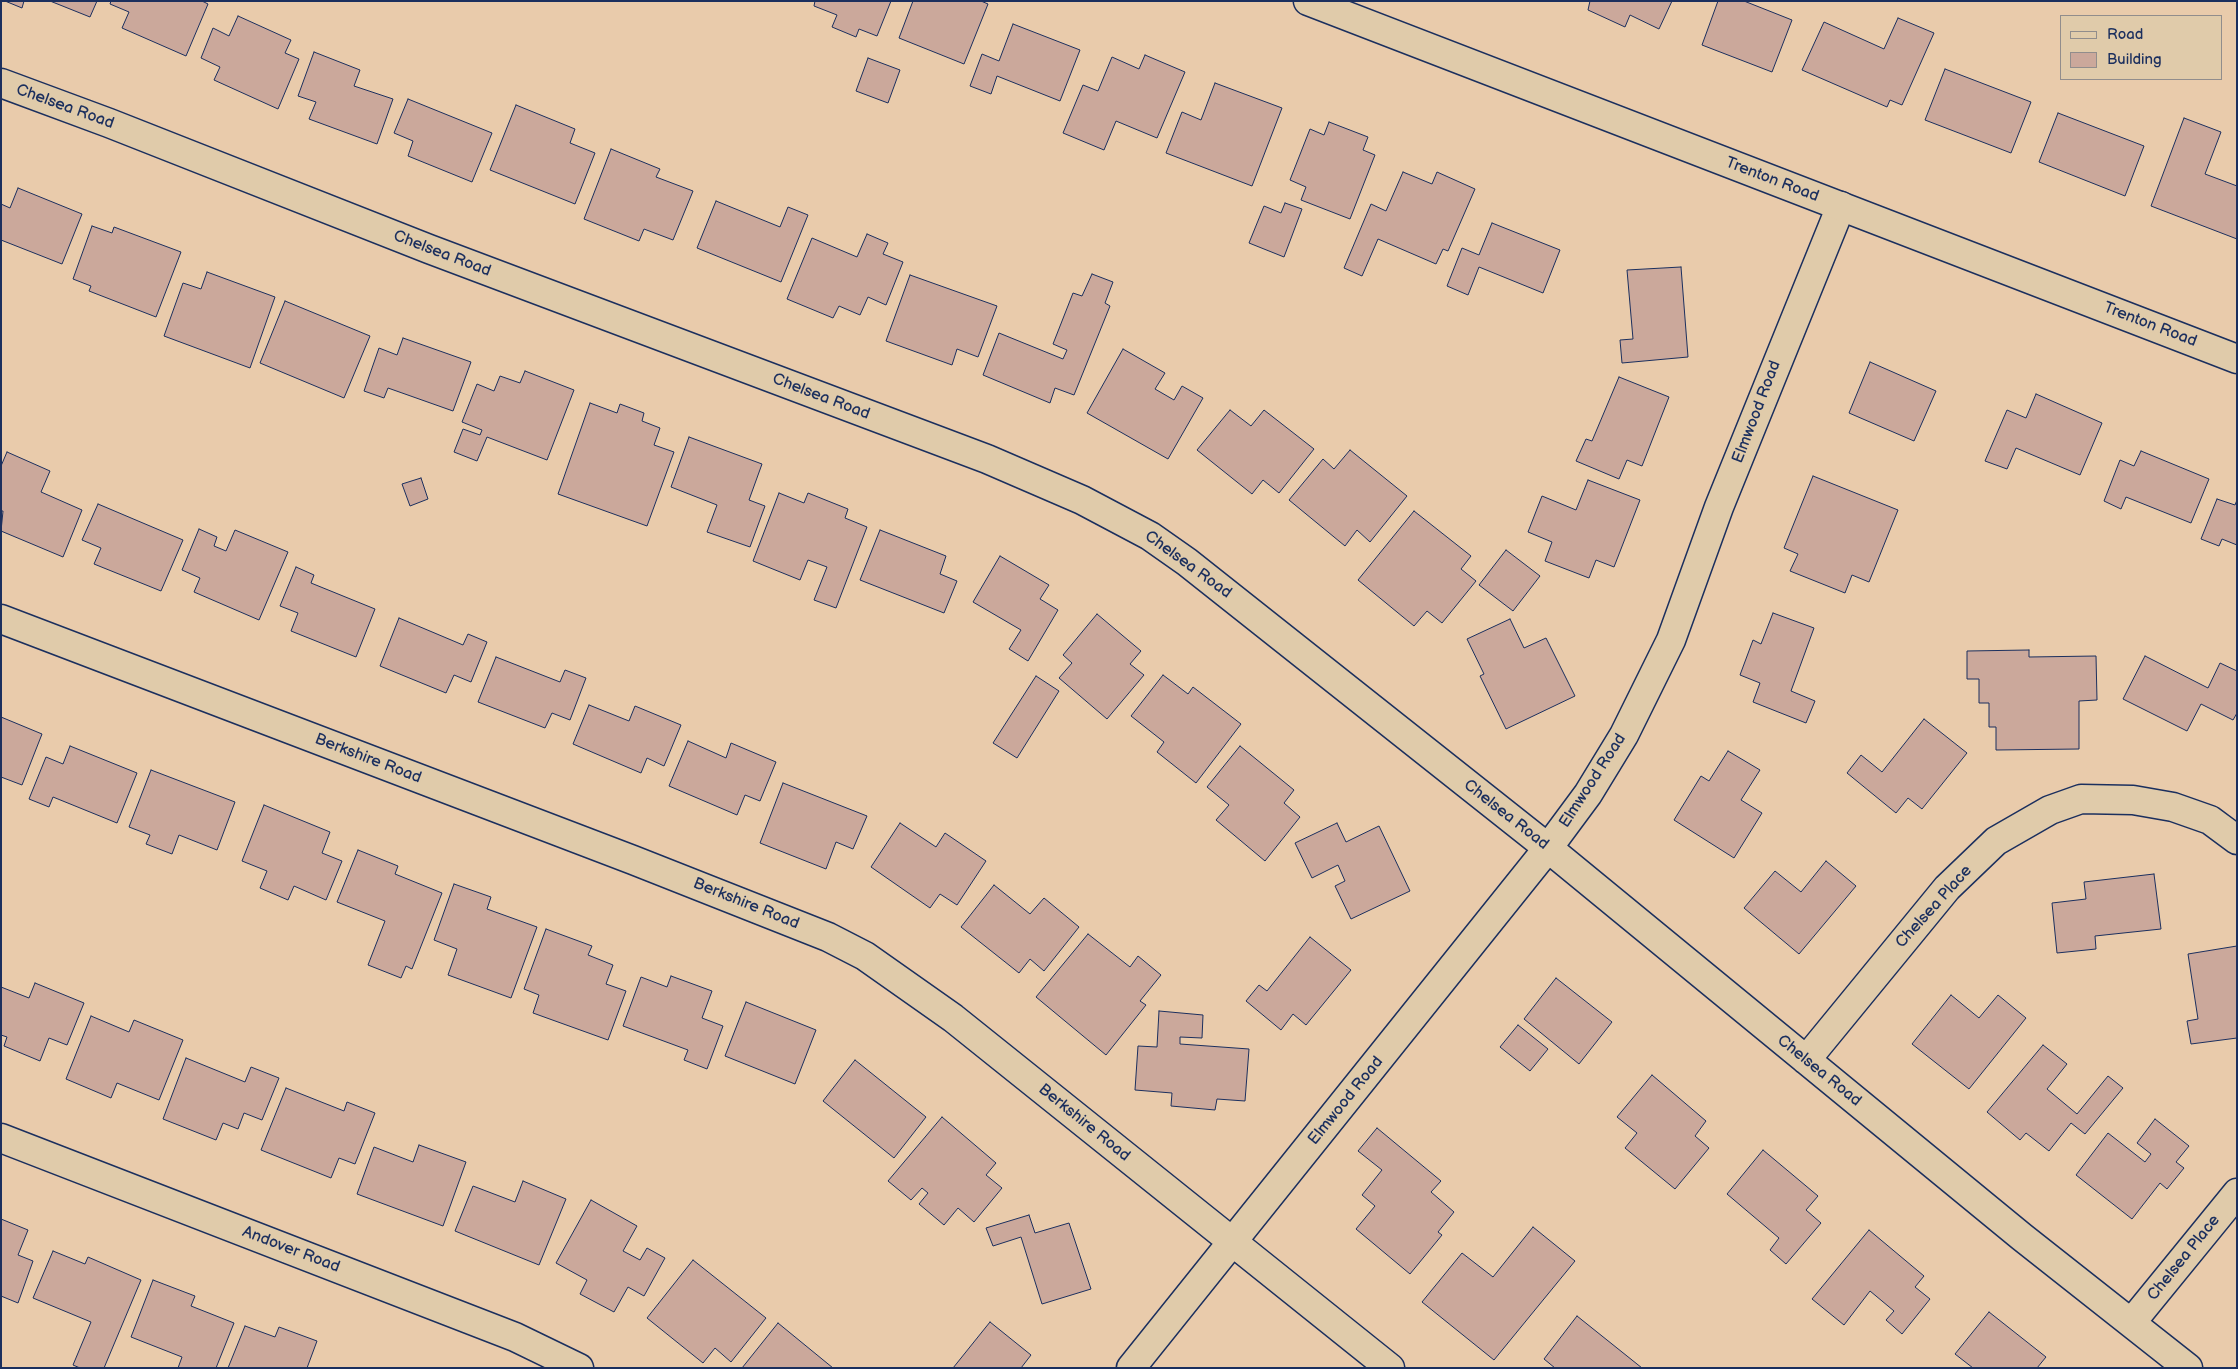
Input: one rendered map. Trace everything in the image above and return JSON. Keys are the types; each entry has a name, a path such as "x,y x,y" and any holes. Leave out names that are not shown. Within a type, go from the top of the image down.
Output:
{"street":[{"name":"Trenton Road","path":"1308,1 2237,359"},
{"name":"Chelsea Road","path":"1,83 109,123 438,253 988,459 1082,500 1150,536 1187,562 1548,848 2014,1231 2188,1368"},
{"name":"Elmwood Road","path":"1131,1368 1548,848 1588,794 1624,734 1671,640 1720,508 1841,206"},
{"name":"Berkshire Road","path":"1,619 624,856 828,937 865,956 953,1018 1390,1368"},
{"name":"Chelsea Place","path":"1806,1060 1947,888 1996,841 2050,810 2081,799 2133,800 2173,807 2210,820 2237,840"},
{"name":"Andover Road","path":"1,1138 515,1337 579,1368"},
{"name":"Chelsea Place","path":"2131,1323 2237,1193"}],"building":[{"path":"5,1 24,1 22,8"},
{"path":"50,1 97,1 90,17"},
{"path":"111,1 202,1 208,4 186,56 122,28 129,12 110,4"},
{"path":"815,1 891,1 877,36 859,29 856,37 832,27 837,15 814,6"},
{"path":"913,1 981,1 988,4 964,64 899,38"},
{"path":"1590,1 1672,1 1659,29 1630,15 1625,27 1588,10"},
{"path":"1718,1 1744,1 1792,20 1772,72 1702,45"},
{"path":"238,16 291,40 285,53 299,59 278,109 214,80 220,67 201,58 213,28 229,36"},
{"path":"1898,18 1934,33 1902,105 1890,100 1887,107 1802,70 1824,22 1884,49"},
{"path":"1013,24 1080,50 1060,101 997,76 991,94 970,86 982,54 999,61"},
{"path":"314,52 360,70 354,86 393,99 377,144 309,119 316,102 298,96"},
{"path":"1145,55 1185,72 1157,138 1116,121 1104,150 1063,133 1083,85 1098,91 1112,57 1139,69"},
{"path":"868,58 900,70 888,103 856,91"},
{"path":"1945,69 2031,102 2011,153 1925,120"},
{"path":"1215,83 1282,108 1252,186 1166,153 1182,112 1201,120"},
{"path":"408,99 492,133 472,182 408,156 413,141 394,133"},
{"path":"516,105 575,129 570,143 595,153 575,204 490,170"},
{"path":"2058,113 2144,146 2125,196 2039,162"},
{"path":"2184,118 2221,132 2205,174 2237,186 2237,239 2151,206"},
{"path":"1329,122 1368,137 1363,150 1375,155 1350,219 1301,200 1306,187 1290,180 1310,129 1324,135"},
{"path":"611,149 660,169 656,177 693,191 673,240 644,229 639,241 584,219"},
{"path":"1403,172 1432,184 1437,172 1475,189 1448,251 1443,249 1436,264 1378,239 1362,276 1344,268 1371,204 1386,211"},
{"path":"18,188 82,214 62,264 1,240 1,204 10,208"},
{"path":"716,201 780,227 788,207 808,215 781,282 697,248"},
{"path":"1285,203 1302,209 1284,257 1249,243 1264,206 1281,213"},
{"path":"1492,223 1560,250 1543,293 1479,267 1468,295 1447,286 1462,248 1479,255"},
{"path":"92,226 112,233 114,227 181,252 156,317 89,291 91,286 73,279"},
{"path":"867,234 888,243 883,254 903,262 886,305 868,297 860,315 839,306 833,318 787,299 812,238 857,257"},
{"path":"1681,267 1688,357 1622,363 1620,340 1633,339 1627,270"},
{"path":"207,272 275,297 250,368 164,336 183,283 201,289"},
{"path":"1092,274 1113,282 1105,303 1110,306 1074,395 1055,388 1050,403 983,375 999,333 1063,359 1067,350 1053,344 1073,293 1082,296"},
{"path":"910,275 997,306 978,357 957,349 952,365 886,341"},
{"path":"285,301 370,336 344,398 260,363"},
{"path":"403,338 471,362 453,411 388,388 384,398 364,391 379,348 397,355"},
{"path":"1123,349 1165,373 1155,389 1174,400 1182,386 1203,398 1168,459 1087,413"},
{"path":"1870,362 1936,391 1914,441 1849,413"},
{"path":"525,371 574,390 547,460 487,437 477,461 454,452 463,429 480,435 482,430 462,422 477,384 494,391 500,376 520,383"},
{"path":"1619,377 1669,397 1642,466 1627,460 1619,479 1576,461 1586,439 1592,441"},
{"path":"2036,394 2102,423 2080,475 2016,448 2007,469 1985,461 2007,410 2026,418"},
{"path":"590,403 617,413 620,404 644,413 642,421 660,428 654,445 674,452 647,526 558,494"},
{"path":"1230,410 1251,426 1264,410 1314,449 1279,493 1263,480 1252,494 1197,450"},
{"path":"689,437 762,464 749,500 765,506 750,547 707,532 717,505 671,487"},
{"path":"1350,450 1407,496 1370,542 1357,530 1345,546 1289,500 1323,459 1334,469"},
{"path":"2141,451 2209,479 2191,523 2126,497 2121,509 2104,501 2120,460 2134,466"},
{"path":"7,452 50,471 41,492 82,510 63,557 1,531 3,511 1,511 1,466"},
{"path":"1813,476 1898,510 1869,582 1852,575 1845,593 1790,571 1798,554 1784,548"},
{"path":"421,478 428,499 410,506 402,484"},
{"path":"1588,480 1640,500 1614,567 1596,560 1589,578 1545,561 1552,542 1528,532 1542,496 1576,510"},
{"path":"779,493 804,503 808,493 848,509 845,518 867,527 836,608 814,600 827,567 808,560 800,580 753,561"},
{"path":"2217,499 2235,505 2237,500 2237,545 2222,539 2219,546 2201,539"},
{"path":"98,504 183,540 161,591 94,564 101,548 82,540"},
{"path":"1414,511 1471,556 1461,569 1476,581 1442,623 1427,611 1414,626 1358,580"},
{"path":"199,529 217,537 214,546 226,551 235,530 288,552 259,620 194,592 200,578 182,570"},
{"path":"880,530 946,556 940,574 957,581 944,613 860,580"},
{"path":"1506,550 1540,576 1513,611 1479,585"},
{"path":"1000,556 1049,585 1040,599 1058,610 1028,661 1009,649 1021,630 973,602"},
{"path":"296,567 314,575 311,583 375,609 356,657 291,631 298,613 280,606"},
{"path":"1773,613 1814,628 1791,691 1815,701 1806,723 1753,702 1760,683 1740,675 1753,640 1761,644"},
{"path":"1097,614 1141,651 1130,664 1144,675 1107,719 1059,678 1072,663 1063,655"},
{"path":"399,618 463,645 468,634 487,642 471,682 454,675 446,693 380,666"},
{"path":"1510,619 1524,648 1546,638 1575,696 1506,729 1480,676 1484,674 1467,639"},
{"path":"2029,650 2029,657 2096,656 2097,700 2079,701 2079,749 1996,750 1996,727 1989,727 1989,703 1979,703 1979,679 1967,679 1967,651"},
{"path":"2145,656 2208,688 2220,663 2237,671 2237,713 2233,720 2201,704 2187,731 2123,699"},
{"path":"496,657 560,682 565,670 586,678 570,720 552,713 545,728 478,702"},
{"path":"1163,675 1188,694 1193,687 1241,724 1196,783 1157,752 1164,742 1131,716"},
{"path":"1036,676 1059,691 1017,758 993,743"},
{"path":"589,705 629,721 635,706 681,725 664,766 647,758 641,773 573,744"},
{"path":"1,717 42,734 22,785 1,777"},
{"path":"1924,719 1967,753 1922,809 1908,798 1896,813 1847,773 1861,755 1882,772"},
{"path":"688,741 726,758 731,743 776,762 760,801 745,795 737,815 669,786"},
{"path":"70,746 137,773 117,823 53,797 49,807 29,799 46,757 63,764"},
{"path":"1240,746 1294,790 1284,803 1300,817 1265,861 1216,820 1229,805 1207,787"},
{"path":"1728,751 1760,770 1741,800 1762,813 1734,858 1674,820 1701,776 1709,781"},
{"path":"151,770 235,802 217,850 179,835 172,854 146,844 150,835 129,827"},
{"path":"783,783 867,816 853,849 836,842 826,869 760,843"},
{"path":"264,805 330,832 322,853 342,861 326,900 294,886 288,900 260,888 267,871 242,861"},
{"path":"900,823 936,847 945,833 986,861 957,905 940,894 930,908 871,867"},
{"path":"1337,823 1346,842 1379,826 1410,891 1351,919 1335,886 1345,881 1338,865 1312,878 1295,843"},
{"path":"358,850 398,866 395,874 442,893 412,969 406,966 401,978 368,965 385,921 337,902"},
{"path":"1826,861 1856,886 1799,954 1744,908 1775,871 1801,892"},
{"path":"2154,874 2161,929 2095,936 2096,949 2057,953 2052,903 2086,899 2084,882"},
{"path":"454,884 491,897 487,909 537,927 511,998 448,975 457,949 434,940"},
{"path":"994,885 1030,914 1044,898 1079,927 1044,971 1030,959 1019,973 961,927"},
{"path":"546,929 592,946 588,955 613,965 606,984 626,991 608,1040 533,1013 539,995 524,989"},
{"path":"1088,934 1130,967 1138,956 1161,975 1140,1001 1146,1005 1106,1055 1036,997"},
{"path":"1310,937 1351,970 1306,1025 1293,1014 1281,1030 1246,1001 1259,985 1267,991"},
{"path":"2237,946 2237,1038 2191,1044 2187,1021 2198,1019 2188,954"},
{"path":"671,976 712,991 702,1018 723,1026 707,1069 684,1060 688,1050 623,1026 641,977 667,987"},
{"path":"1556,978 1612,1022 1579,1064 1524,1019"},
{"path":"35,983 84,1003 67,1045 49,1038 40,1061 4,1046 7,1037 1,1035 1,987 29,998"},
{"path":"1951,995 1979,1018 1998,995 2026,1018 1969,1089 1912,1044"},
{"path":"746,1002 816,1030 795,1084 725,1056"},
{"path":"1159,1011 1203,1015 1202,1038 1180,1037 1180,1044 1249,1049 1245,1101 1217,1099 1215,1110 1171,1106 1172,1093 1135,1090 1138,1046 1157,1047"},
{"path":"91,1016 129,1032 134,1020 183,1040 159,1100 117,1083 111,1098 66,1079"},
{"path":"1518,1025 1548,1049 1530,1071 1500,1047"},
{"path":"2043,1045 2067,1064 2047,1089 2077,1114 2108,1076 2123,1088 2085,1134 2071,1123 2049,1151 2026,1133 2020,1140 1987,1112"},
{"path":"186,1058 245,1082 251,1067 279,1078 262,1120 244,1113 238,1129 223,1123 216,1140 163,1119"},
{"path":"855,1060 926,1117 894,1158 823,1101"},
{"path":"1652,1075 1706,1121 1695,1136 1709,1148 1675,1189 1625,1148 1637,1133 1617,1117"},
{"path":"286,1088 344,1111 347,1102 375,1113 355,1164 339,1158 331,1178 261,1150"},
{"path":"942,1117 996,1163 986,1175 1002,1188 974,1222 958,1208 944,1225 919,1204 928,1193 922,1188 911,1200 888,1181"},
{"path":"2155,1119 2189,1146 2176,1162 2184,1168 2167,1189 2160,1183 2132,1219 2076,1175 2108,1133 2145,1162 2151,1154 2137,1143"},
{"path":"1377,1128 1441,1181 1431,1192 1454,1212 1438,1232 1442,1235 1410,1274 1356,1229 1375,1206 1362,1195 1382,1170 1358,1151"},
{"path":"419,1145 466,1162 443,1226 357,1194 374,1147 413,1162"},
{"path":"1763,1150 1818,1196 1806,1210 1821,1223 1786,1264 1770,1250 1779,1238 1727,1194"},
{"path":"523,1181 566,1199 539,1265 455,1231 473,1186 515,1202"},
{"path":"591,1200 637,1226 623,1251 640,1260 647,1248 665,1258 644,1296 628,1287 614,1312 580,1294 587,1280 556,1263"},
{"path":"1029,1215 1035,1233 1069,1223 1091,1289 1042,1304 1021,1237 993,1246 986,1228"},
{"path":"1,1219 28,1230 18,1255 33,1261 18,1303 1,1296"},
{"path":"1533,1227 1575,1261 1494,1360 1422,1302 1462,1253 1493,1277"},
{"path":"1869,1230 1924,1276 1915,1287 1930,1299 1902,1334 1886,1320 1894,1311 1870,1291 1844,1325 1812,1299"},
{"path":"53,1251 85,1264 88,1257 141,1280 104,1368 80,1368 73,1365 91,1322 33,1298"},
{"path":"693,1260 766,1318 731,1362 715,1348 703,1363 647,1318"},
{"path":"153,1280 195,1296 191,1306 234,1323 216,1368 178,1368 182,1357 131,1337"},
{"path":"1989,1312 2046,1357 2037,1368 1973,1368 1955,1354"},
{"path":"1577,1316 1642,1368 1555,1368 1544,1359"},
{"path":"990,1322 1031,1355 1021,1368 953,1368"},
{"path":"778,1323 833,1368 742,1368"},
{"path":"245,1326 275,1337 279,1327 317,1341 307,1368 228,1368"}]}
